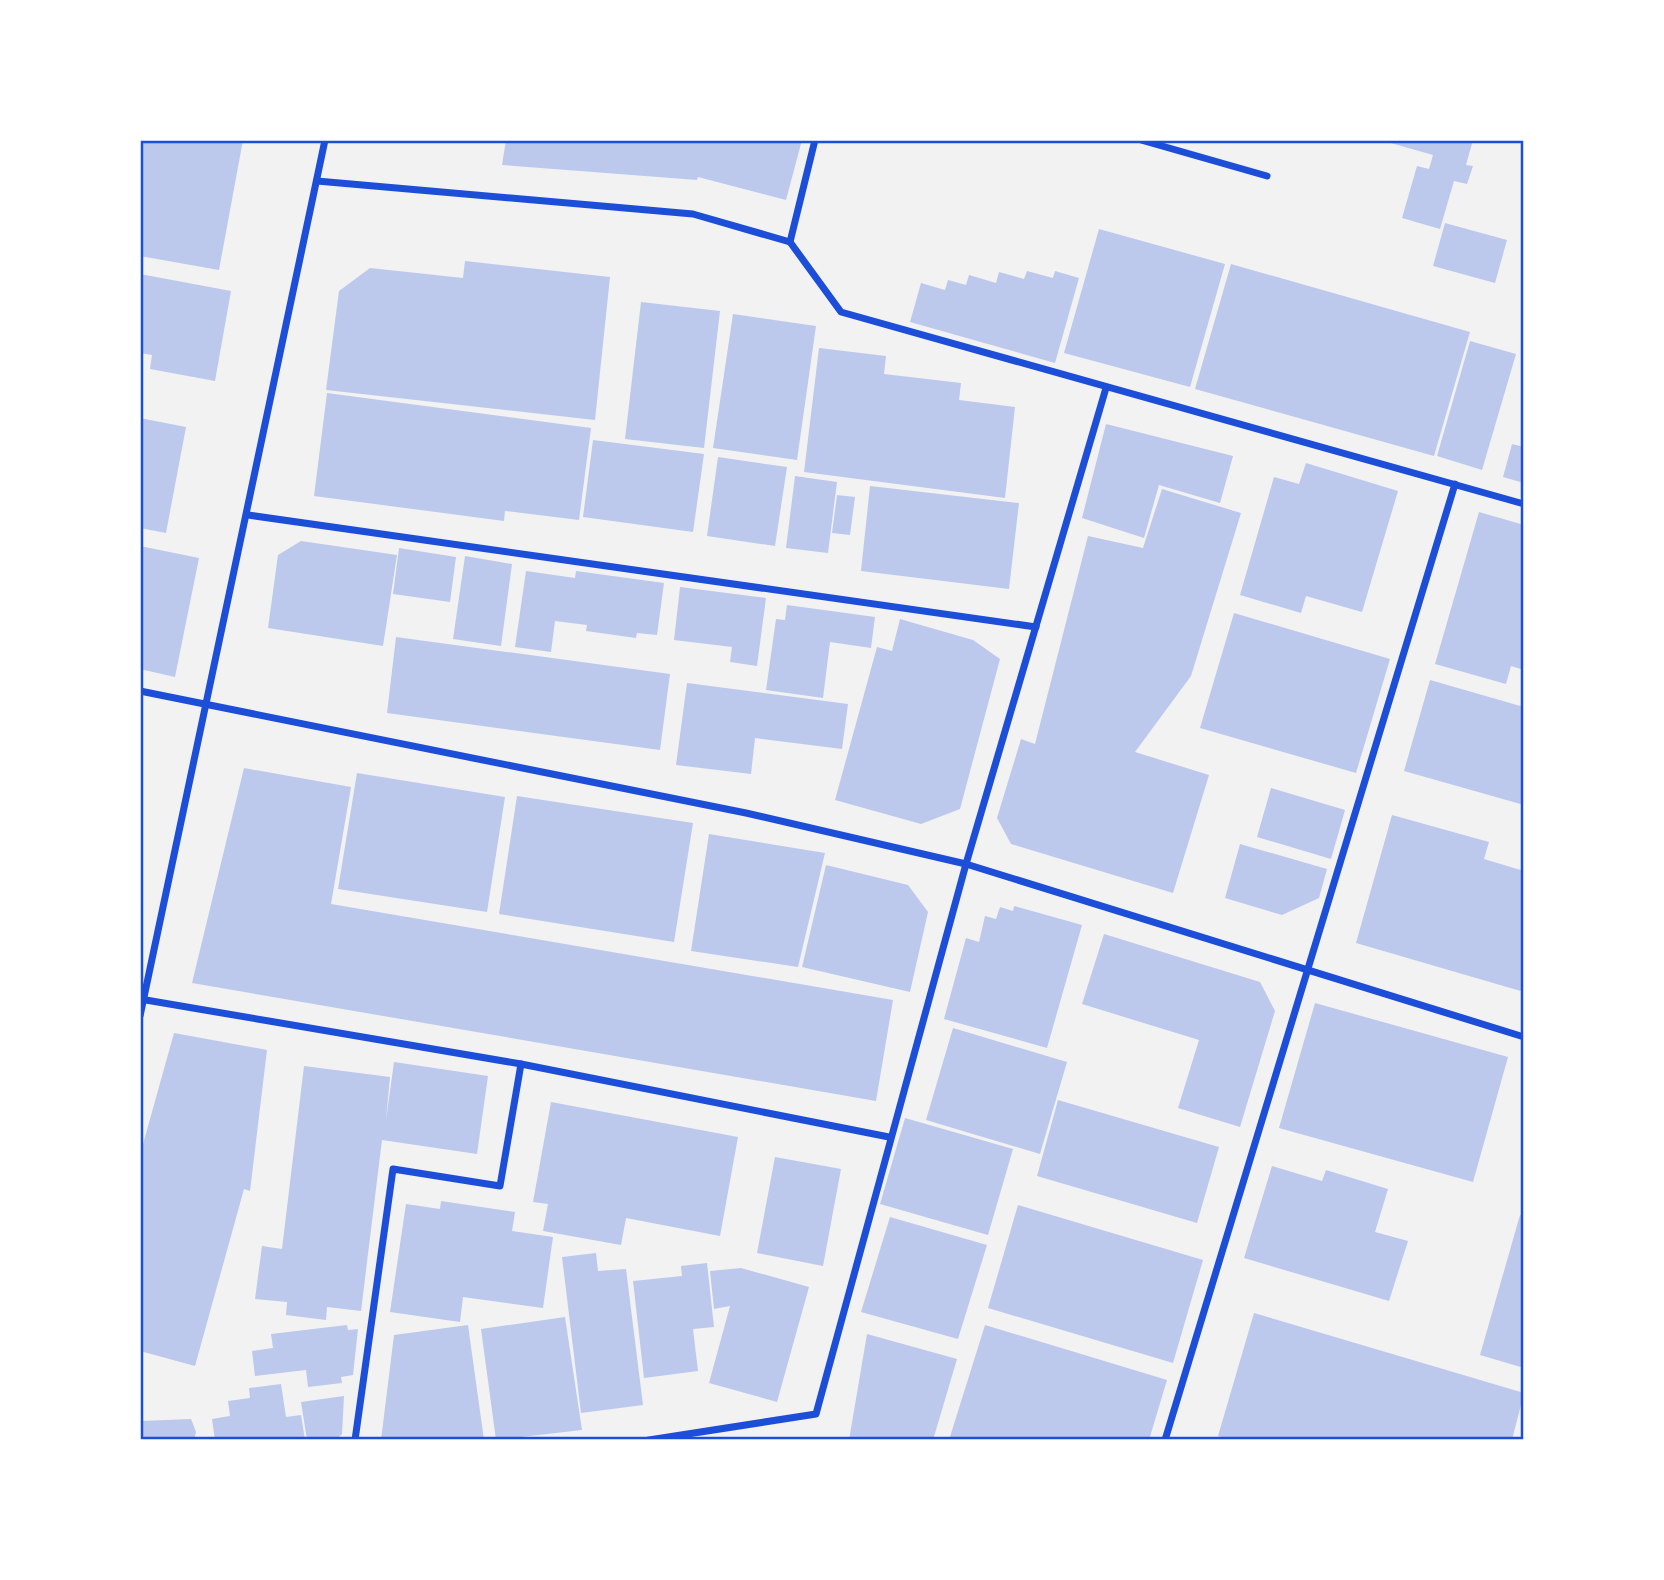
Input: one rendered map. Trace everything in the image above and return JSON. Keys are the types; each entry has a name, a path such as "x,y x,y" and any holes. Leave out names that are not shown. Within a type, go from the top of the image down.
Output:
{"street":[{"path":"140,1016 248,515 325,140"},
{"path":"790,242 815,140"},
{"path":"1141,140 1267,176"},
{"path":"317,181 693,214 790,242 841,312 1524,504"},
{"path":"649,1440 816,1414 889,1137 966,864 1106,388"},
{"path":"1165,1440 1455,484"},
{"path":"248,515 1036,627"},
{"path":"140,691 746,813 966,864 1524,1037"},
{"path":"142,999 521,1064 889,1137"},
{"path":"355,1440 393,1169 500,1186 521,1064"}],"building":[{"path":"140,140 243,140 219,270 140,256"},
{"path":"506,140 802,140 786,200 698,177 697,180 502,165"},
{"path":"1380,140 1473,140 1466,165 1473,166 1467,184 1454,181 1440,229 1402,218 1417,166 1429,169 1433,155"},
{"path":"1445,223 1507,240 1495,283 1433,266"},
{"path":"1099,229 1225,264 1190,387 1064,353"},
{"path":"465,261 610,277 595,420 326,390 339,291 370,268 463,278"},
{"path":"1231,264 1470,332 1434,456 1195,389"},
{"path":"1027,271 1053,278 1055,271 1079,278 1055,363 910,322 921,283 945,290 948,280 966,285 969,275 996,283 999,272 1024,279"},
{"path":"140,274 231,291 215,381 150,369 152,355 140,353"},
{"path":"641,302 720,311 704,448 625,439"},
{"path":"733,314 816,326 797,460 713,448"},
{"path":"1470,341 1516,354 1482,470 1437,456"},
{"path":"819,348 886,356 884,374 961,383 959,400 1015,407 1005,498 804,472"},
{"path":"327,393 591,428 579,520 505,511 504,521 314,496"},
{"path":"140,418 186,427 166,533 140,528"},
{"path":"1106,424 1233,456 1220,503 1159,485 1144,538 1082,518"},
{"path":"593,440 704,454 693,532 583,517"},
{"path":"1512,444 1524,447 1524,483 1503,477"},
{"path":"718,457 787,467 775,546 707,536"},
{"path":"1306,463 1398,491 1362,612 1306,596 1301,613 1240,595 1274,477 1299,484"},
{"path":"795,476 837,482 828,553 786,548"},
{"path":"870,486 1019,503 1009,589 861,571"},
{"path":"1162,489 1241,513 1191,676 1135,752 1209,775 1173,893 1011,844 997,818 1021,739 1035,744 1088,536 1143,548"},
{"path":"837,495 855,497 850,535 832,533"},
{"path":"1479,512 1524,525 1524,670 1511,666 1506,684 1435,664"},
{"path":"301,541 397,555 383,646 268,628 278,555"},
{"path":"140,546 199,558 175,677 140,669"},
{"path":"399,548 456,557 450,602 393,594"},
{"path":"465,556 512,564 501,646 453,639"},
{"path":"526,571 575,578 576,571 664,583 657,635 637,633 636,638 586,631 587,625 555,621 551,652 515,647"},
{"path":"680,587 766,598 757,666 730,662 732,647 674,640"},
{"path":"787,605 875,617 871,648 830,642 823,698 766,690 776,619 785,620"},
{"path":"1234,613 1390,659 1356,773 1200,728"},
{"path":"900,619 973,640 1000,659 960,809 921,824 835,800 877,647 892,651"},
{"path":"396,637 670,674 660,750 387,713"},
{"path":"1430,680 1524,707 1524,805 1404,771"},
{"path":"687,683 848,704 842,749 755,738 751,774 676,765"},
{"path":"244,768 351,787 331,904 893,1000 876,1101 192,983"},
{"path":"357,773 505,797 487,912 338,889"},
{"path":"1271,788 1345,810 1331,859 1257,837"},
{"path":"517,796 693,823 674,942 499,914"},
{"path":"1392,815 1489,842 1484,859 1524,871 1524,992 1356,943"},
{"path":"709,834 825,853 798,967 691,951"},
{"path":"1240,844 1327,869 1319,898 1282,915 1225,898"},
{"path":"826,865 908,885 928,912 910,992 802,967"},
{"path":"1014,906 1082,925 1047,1048 944,1019 966,938 979,942 985,916 996,919 1000,907 1013,911"},
{"path":"1104,934 1260,982 1275,1011 1240,1127 1178,1108 1199,1040 1082,1004"},
{"path":"1315,1003 1508,1057 1473,1182 1279,1128"},
{"path":"953,1028 1067,1062 1040,1154 926,1120"},
{"path":"174,1033 267,1050 250,1191 244,1189 195,1366 140,1351 140,1155"},
{"path":"394,1062 488,1076 477,1154 382,1140 361,1311 327,1307 326,1320 286,1315 287,1302 255,1299 262,1246 282,1249 304,1066 390,1077 386,1120"},
{"path":"1058,1100 1219,1147 1197,1223 1037,1176"},
{"path":"551,1102 738,1137 720,1236 626,1218 621,1245 543,1231 548,1204 533,1202"},
{"path":"905,1118 1013,1149 988,1235 880,1204"},
{"path":"775,1157 841,1169 823,1266 757,1253"},
{"path":"1272,1166 1322,1181 1326,1170 1388,1189 1375,1232 1408,1241 1389,1301 1244,1258"},
{"path":"441,1201 515,1212 512,1231 553,1237 543,1308 463,1297 460,1322 390,1312 406,1204 440,1209"},
{"path":"1018,1205 1203,1260 1173,1363 988,1308"},
{"path":"1520,1215 1524,1216 1524,1368 1480,1355"},
{"path":"890,1217 987,1245 958,1339 861,1312"},
{"path":"596,1253 598,1271 626,1269 643,1405 581,1413 562,1257"},
{"path":"707,1263 714,1327 693,1329 698,1371 644,1378 633,1281 682,1276 681,1266"},
{"path":"741,1268 809,1287 777,1402 709,1383 730,1306 714,1309 710,1271"},
{"path":"1254,1313 1524,1393 1512,1440 1231,1440 1218,1436"},
{"path":"565,1317 582,1430 496,1440 481,1329"},
{"path":"347,1325 348,1330 358,1329 353,1375 341,1377 342,1383 308,1387 306,1370 255,1376 252,1351 273,1348 271,1334"},
{"path":"468,1325 484,1440 381,1440 394,1335"},
{"path":"985,1325 1167,1380 1149,1440 949,1440"},
{"path":"867,1334 957,1359 933,1440 849,1440"},
{"path":"281,1384 286,1417 301,1415 305,1440 215,1440 212,1419 230,1416 228,1401 250,1398 249,1388"},
{"path":"344,1396 342,1434 336,1440 307,1440 301,1402"},
{"path":"191,1419 196,1432 194,1440 140,1440 140,1421"}]}
